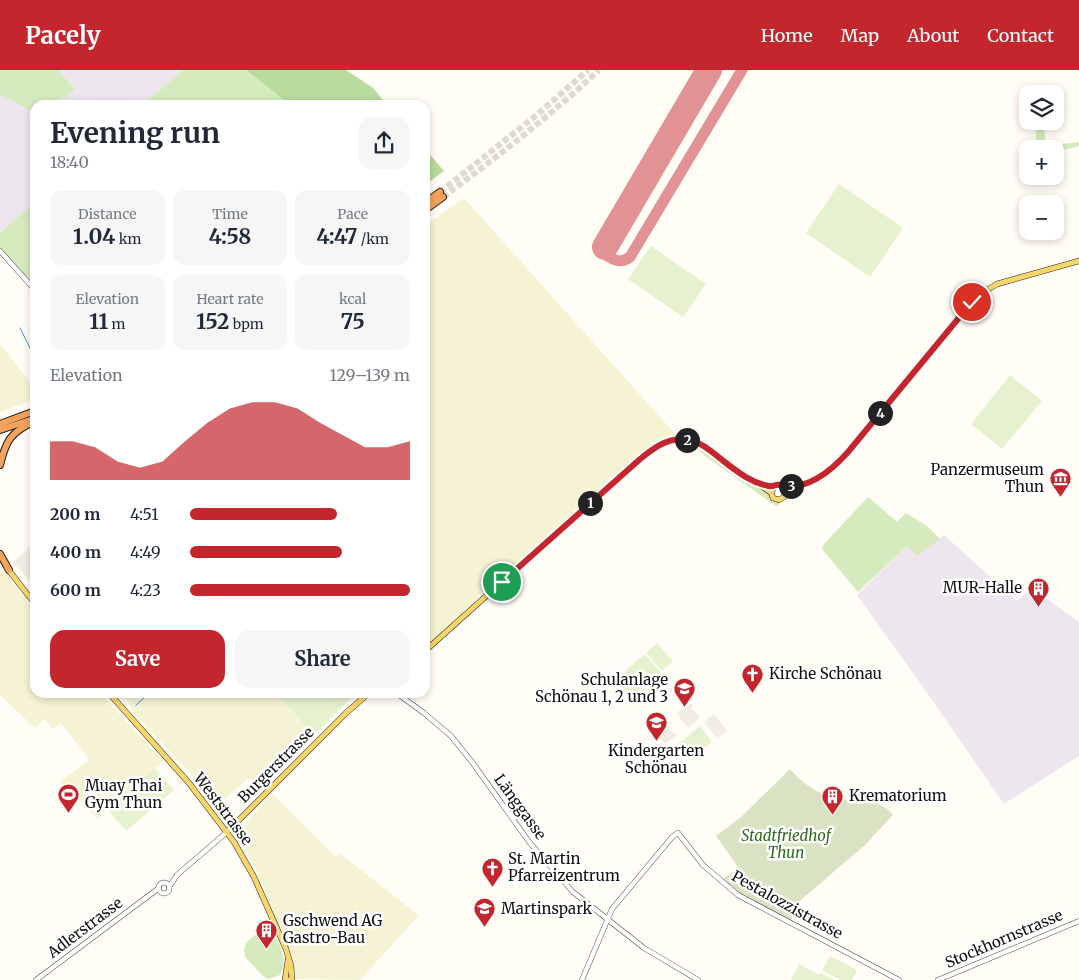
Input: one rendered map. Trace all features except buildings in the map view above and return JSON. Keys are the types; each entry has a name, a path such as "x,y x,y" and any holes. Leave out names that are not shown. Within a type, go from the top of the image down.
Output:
{"highway":[{"path":"430,200 441,195 430,205"},
{"path":"0,424 30,413"},
{"path":"0,430 30,421"},
{"path":"1,462 5,446 12,436 30,422"},
{"path":"0,554 8,570"}],"main road":[{"path":"785,490 824,473 843,458 962,313 979,295 1004,281 1079,261"},
{"path":"430,647 632,466 647,453 661,445 679,439 694,441 739,473 760,484 774,498 779,500 784,497 785,490"},
{"path":"760,484 780,485 785,490"},
{"path":"771,493 774,486"},
{"path":"0,560 30,598"},
{"name":"Weststrasse","path":"113,698 189,783 227,832 254,877 286,949 289,958 291,980"},
{"name":"Burgerstrasse","path":"227,832 363,698"},
{"path":"289,958 284,980 291,980"}],"street":[{"path":"0,251 30,284"},
{"name":"Länggasse","path":"404,698 451,736 469,757 533,847 567,886 650,952 698,980"},
{"name":"Burgerstrasse","path":"164,883 177,875 227,832"},
{"name":"Pestalozzistrasse","path":"607,918 622,895 673,836 678,833 703,865 738,895 899,980"},
{"name":"Burgerstrasse","path":"169,886 177,875"},
{"path":"164,883 169,886 168,892 162,893 159,888 164,883"},
{"name":"Adlerstrasse","path":"36,980 159,888"},
{"name":"Adlerstrasse","path":"148,897 162,893"},
{"path":"582,980 607,918"},
{"name":"Stockhornstrasse","path":"938,980 1079,922"}],"shaded area":[{"path":"58,70 183,70 149,100 58,100 62,97 64,99 75,89"},
{"path":"0,95 16,101 23,108 30,109 30,206 0,233"},
{"path":"464,198 676,435 667,437 649,449 531,553 480,594 475,603 430,643 430,222"},
{"path":"0,344 30,383 30,401 0,412"},
{"path":"944,535 1017,601 1032,588 1079,622 1079,756 1004,804 857,595 907,546 917,556"},
{"path":"30,547 30,581 13,562"},
{"path":"0,566 30,605 30,698 105,698 163,761 97,818 73,792 60,782 90,760 61,723 53,729 45,719 35,728 0,695"},
{"path":"125,698 281,698 312,732 262,779 259,781 248,779 217,805 197,780 135,715"},
{"path":"691,703 693,706 691,708 699,715 699,719 688,728 677,714"},
{"path":"714,714 727,731 717,738 704,722"},
{"path":"657,717 666,720 667,728 677,735 665,744 649,723"},
{"path":"270,791 336,857 340,854 419,915 360,980 294,979 290,951 271,910 266,892 254,865 241,843 238,833 264,803"}],"green space":[{"path":"0,70 58,70 75,89 64,99 62,97 58,100 30,100 30,109 28,110 0,95"},
{"path":"183,70 246,70 284,100 149,100"},
{"path":"246,70 346,70 373,88 383,100 284,100"},
{"path":"1036,130 1044,130 1045,140 1036,139"},
{"path":"1079,142 1079,146 1064,150 1064,144"},
{"path":"430,155 444,171 430,181"},
{"path":"839,184 903,228 870,277 806,233"},
{"path":"30,206 30,284 0,251 0,233"},
{"path":"651,246 706,284 683,317 628,279"},
{"path":"1010,375 1042,401 1002,449 971,424"},
{"path":"692,444 698,446 742,478 768,491 780,504 777,506 773,504 705,456"},
{"path":"868,497 897,522 906,513 927,526 940,539 917,556 907,546 858,592 822,549 823,545"},
{"path":"657,643 673,661 662,671 646,653"},
{"path":"645,654 661,672 632,697 616,679"},
{"path":"281,698 351,698 314,735"},
{"path":"700,726 712,742 689,760 677,745"},
{"path":"155,768 174,790 126,831 107,809"},
{"name":"Stadtfriedhof Thun","path":"790,769 805,783 822,794 835,798 867,801 881,805 893,815 865,845 801,900 790,922 755,904 720,881 739,868 716,836 741,817"},
{"path":"269,923 281,949 283,969 280,975 269,979 264,977 245,957 244,949 246,943"},
{"path":"830,956 857,970 852,980 840,980 822,970"},
{"path":"799,964 819,975 821,973 835,980 791,980"}],"waterway":[{"path":"20,328 30,348"},
{"path":"136,705 144,698"}],"taxiway":[{"path":"605,247 602,253 613,259 623,261 630,257 742,70"}],"runway":[{"path":"605,247 709,70"}],"tunnel":[{"path":"440,192 538,114 588,70"},
{"path":"443,197 523,136 599,70"}],"place":[{"name":"Panzermuseum Thun","path":"1060,498"},
{"name":"MUR-Halle","path":"1038,607"},
{"name":"Kirche Schönau","path":"753,693"},
{"name":"Schulanlage Schönau 1, 2 und 3","path":"684,708"},
{"name":"Kindergarten Schönau","path":"656,742"},
{"name":"Muay Thai Gym Thun","path":"69,814"},
{"name":"Krematorium","path":"833,815"},
{"name":"St. Martin Pfarreizentrum","path":"492,887"},
{"name":"Martinspark","path":"485,928"},
{"name":"Gschwend AG Gastro-Bau","path":"267,949"}],"route":[{"path":"502,582 639,460 653,449 670,441 683,439 698,443 739,473 760,484 771,487 777,485 784,487 797,486 818,477 834,466 848,452 972,302"}]}
